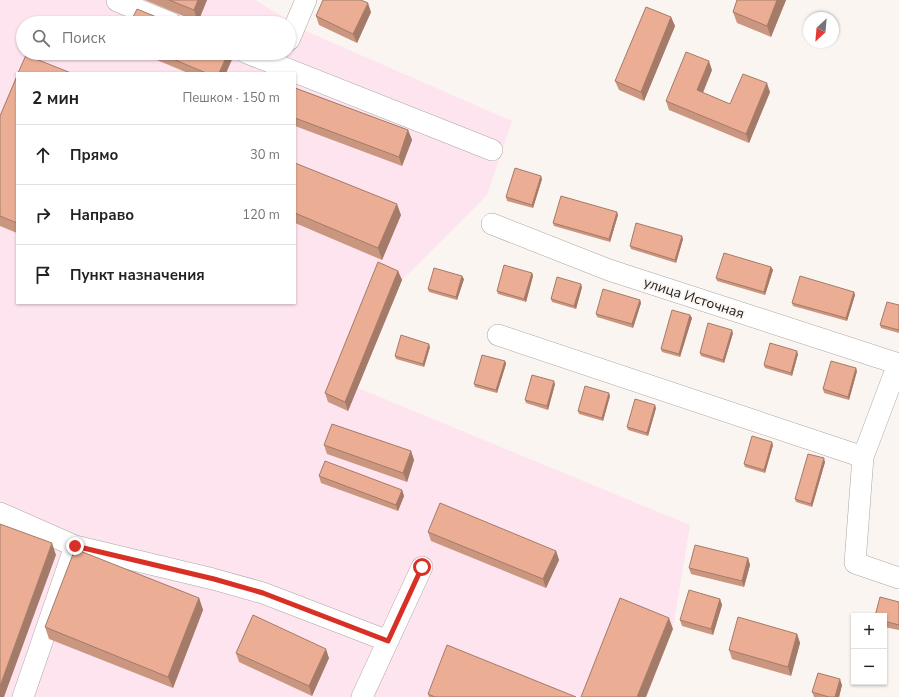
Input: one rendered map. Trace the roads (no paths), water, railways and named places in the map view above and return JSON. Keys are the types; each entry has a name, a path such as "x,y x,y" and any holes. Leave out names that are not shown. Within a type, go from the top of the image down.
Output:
{"street":[{"path":"296,24 306,0"},
{"path":"117,1 154,16"},
{"path":"283,60 492,150"},
{"name":"улица Источная","path":"492,224 609,270 898,364 863,457 855,563 899,578"},
{"path":"498,335 863,457"},
{"path":"0,513 75,546 214,579 263,593 388,641"},
{"path":"23,697 75,546"},
{"path":"362,697 422,567"}]}
